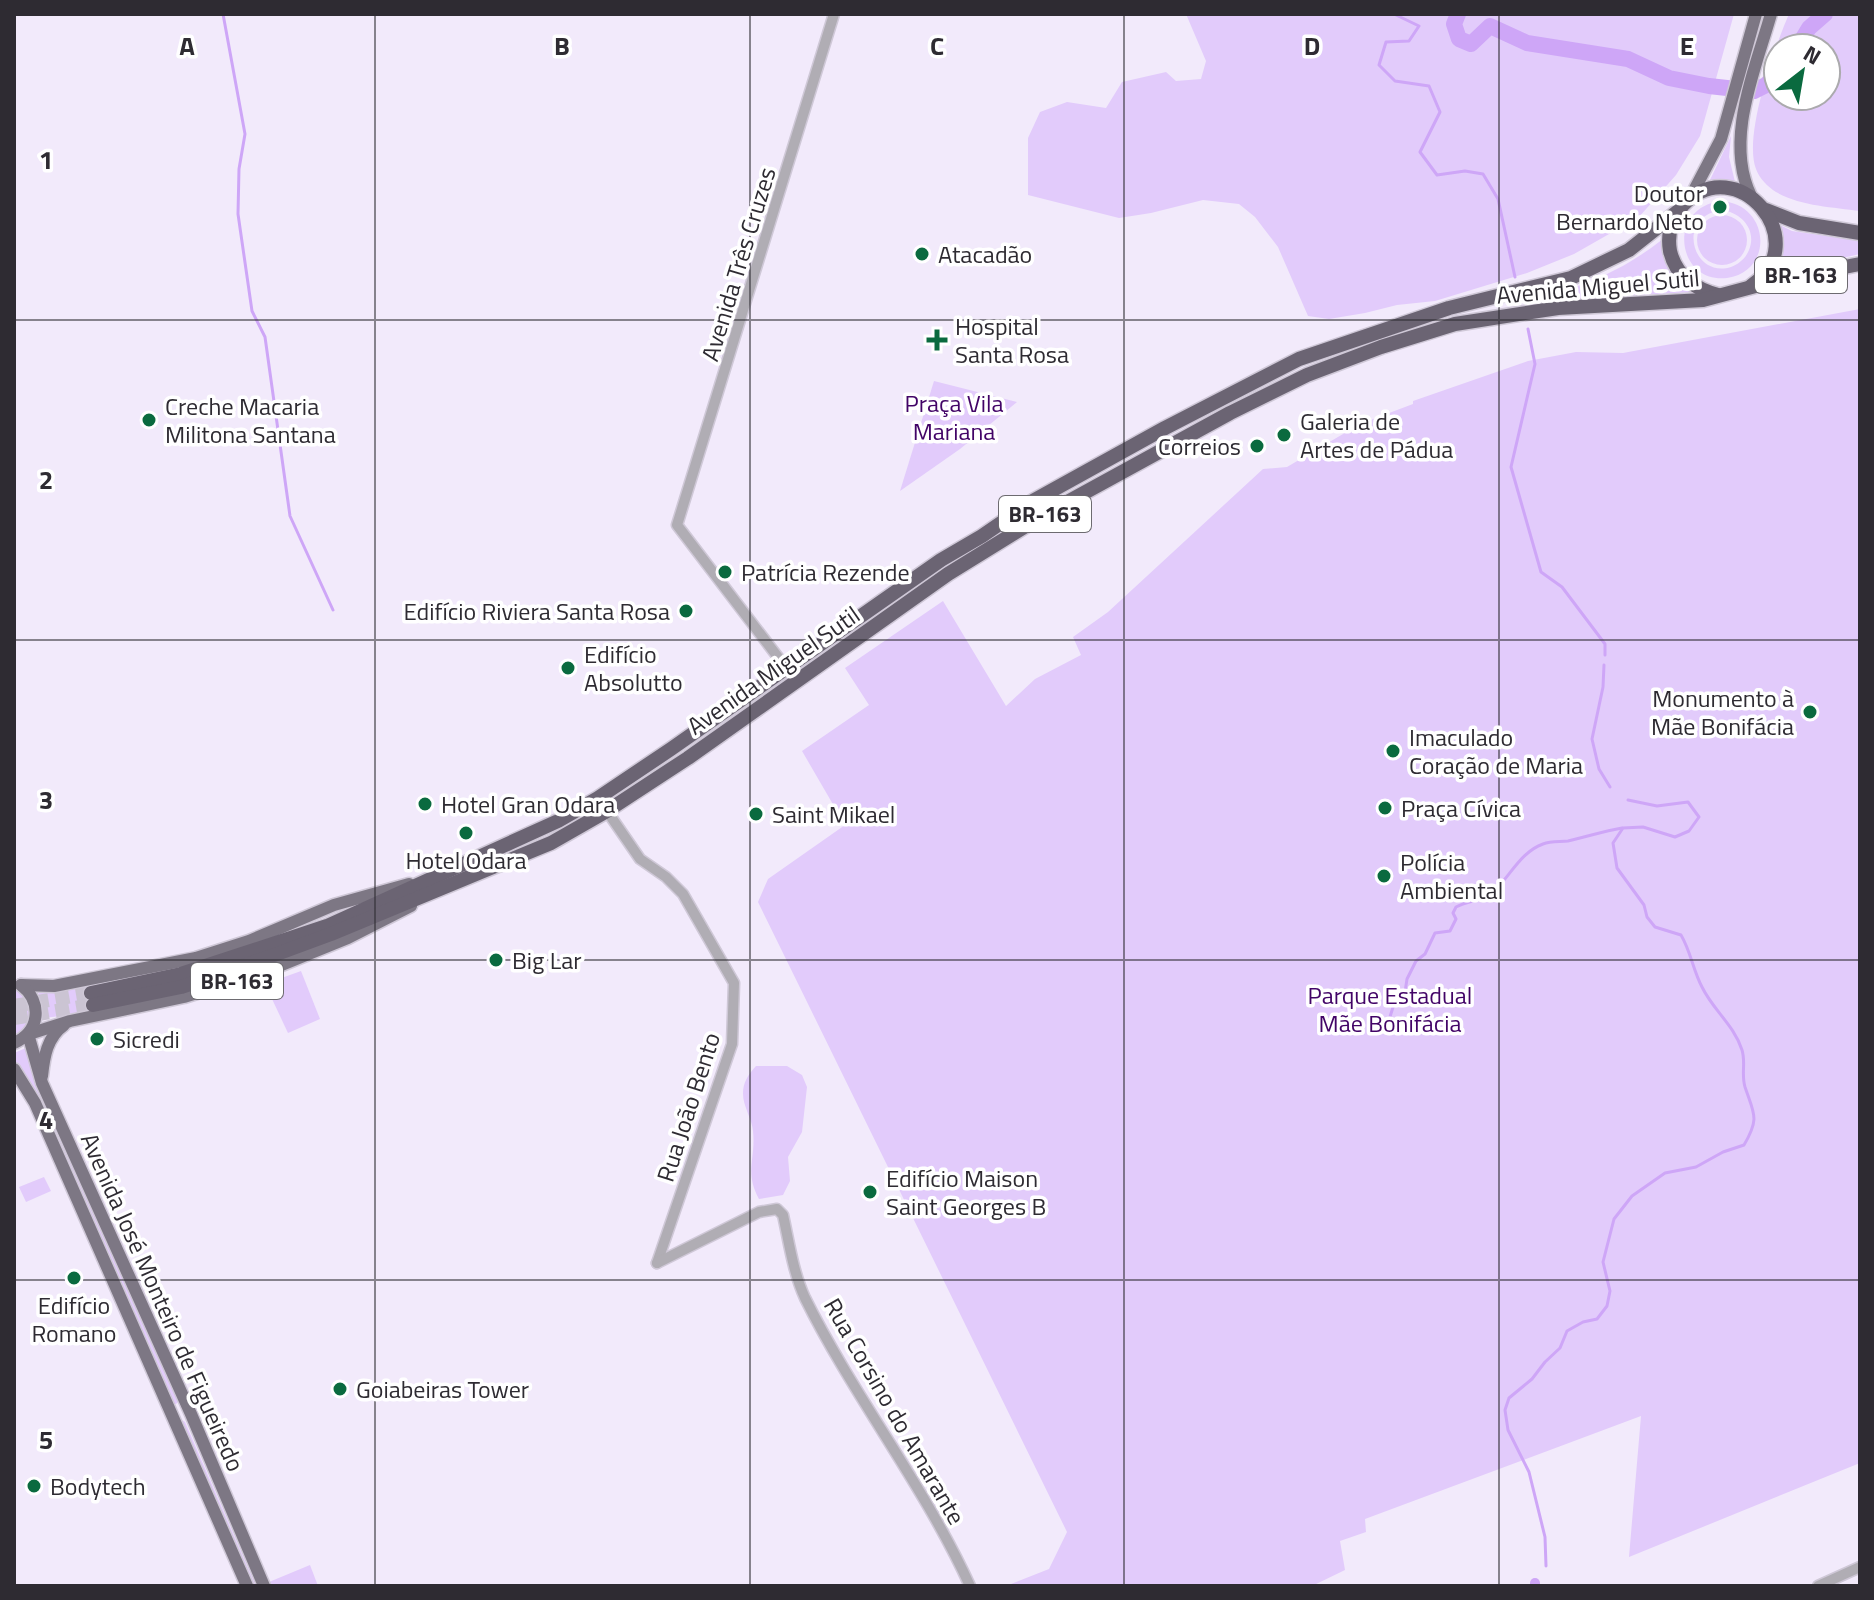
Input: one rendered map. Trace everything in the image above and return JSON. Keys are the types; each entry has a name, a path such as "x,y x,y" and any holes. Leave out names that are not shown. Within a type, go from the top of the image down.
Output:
{"highway":[{"path":"1689,199 1698,193 1719,188 1730,188 1751,196"},
{"name":"BR-163","path":"1751,196 1766,210 1799,223 1860,233"},
{"name":"BR-163","path":"1677,212 1689,199"},
{"path":"1743,290 1755,283 1771,262 1775,235 1766,210"},
{"path":"1677,212 1669,235 1678,271 1696,287 1722,296"},
{"name":"Avenida Miguel Sutil","path":"430,886 598,798 941,560 1033,501 1227,396 1299,359 1374,332 1449,308 1518,293 1582,273 1629,250 1677,212"},
{"name":"Avenida Miguel Sutil","path":"430,886 551,843 607,811 685,760 948,574 1042,516 1230,413 1307,375 1455,324 1526,311 1685,302 1860,264"},
{"name":"BR-163","path":"92,999 256,950 430,886"}],"main road":[{"path":"1751,196 1739,164 1738,108 1742,63 1756,14"},
{"path":"1689,199 1738,108 1756,66 1771,14"},
{"name":"Avenida Miguel Sutil","path":"16,982 54,986 196,958 249,941 334,905 430,886"},
{"name":"Avenida Miguel Sutil","path":"28,1034 70,1021 184,997 262,973 393,918 430,886"},
{"name":"BR-163","path":"14,1043 28,1034 35,1022 36,1008 31,995 16,982"},
{"path":"42,1083 47,1049 59,1028 70,1021"},
{"name":"Avenida José Monteiro de Figueiredo","path":"28,1034 42,1083 191,1414 264,1586"},
{"path":"14,1069 35,1103 247,1586"}],"street":[{"name":"Avenida Três Cruzes","path":"787,669 677,525 834,14"},
{"name":"Rua João Bento","path":"607,811 640,859 666,877 683,894 734,983 732,1044 657,1263 759,1212 777,1209"},
{"name":"Rua Corsino do Amarante","path":"777,1209 783,1215 804,1296 834,1354 902,1461 970,1586"},
{"path":"1818,1586 1860,1567"}],"green space":[{"path":"1186,14 1734,14 1700,136 1676,175 1639,217 1574,254 1527,273 1435,301 1397,305 1329,319 1308,316 1278,247 1255,217 1239,204 1203,200 1119,218 1028,195 1028,138 1040,112 1067,102 1106,108 1122,82 1166,72 1176,81 1201,79 1206,61"},
{"path":"1789,14 1860,14 1860,211 1785,197 1770,188 1757,172 1753,154 1754,135 1762,91 1762,112 1842,112 1842,32 1782,32"},
{"path":"1731,136 1729,157 1735,182 1709,182"},
{"path":"1720,201 1737,205 1749,213 1757,224 1759,251 1743,273 1727,278 1710,277 1697,270 1689,258 1684,245 1685,230 1691,217 1703,207","holes":["1722,210 1746,224 1751,243 1748,253 1739,262 1731,267 1717,268 1699,256 1694,245 1694,234 1698,223 1707,215"]},
{"path":"1722,215 1740,222 1747,240 1740,258 1722,265 1704,258 1697,240 1704,222"},
{"path":"1778,224 1792,231 1860,241 1860,254 1770,274 1781,248"},
{"path":"1663,239 1694,292 1533,300 1601,277"},
{"name":"Parque Estadual Mãe Bonifácia","path":"1860,309 1860,1463 1629,1557 1641,1416 1365,1519 1366,1532 1340,1541 1345,1570 1312,1586 1006,1586 1049,1569 1067,1532 758,902 768,879 845,825 802,751 869,705 845,668 943,601 1006,706 1035,679 1081,655 1073,637 1108,612 1263,469 1287,467 1360,424 1413,404 1413,401 1528,361 1576,352 1623,353"},
{"name":"Praça Vila Mariana","path":"934,381 1017,402 960,449 900,491"},
{"path":"301,971 320,1019 288,1033 265,984"},
{"path":"101,982 85,991 85,999 90,1007 103,1008 43,1018 44,1010 38,992"},
{"path":"14,988 26,998 30,1012 26,1025 14,1035 18,1011"},
{"path":"26,1048 44,1101 178,1402 176,1404 173,1404 29,1081 14,1061 14,1053"},
{"path":"756,1066 787,1066 802,1075 807,1087 802,1132 788,1157 790,1181 783,1195 759,1199 751,1173 753,1131 743,1094 746,1079"},
{"path":"44,1177 51,1191 26,1202 19,1187"},
{"path":"182,1420 185,1422 256,1586 252,1586"},
{"path":"310,1565 318,1586 271,1586 269,1582"}],"waterway":[{"path":"223,14 245,134 239,169 238,214 252,311 265,337 290,516 333,610"},
{"path":"1394,14 1419,26 1409,41 1386,42 1379,65 1395,81 1429,86 1440,112 1420,152 1437,175 1465,171 1483,174 1498,199 1515,277"},
{"path":"1458,14 1454,24 1459,39 1471,44 1490,26 1527,43 1628,59 1669,78 1754,91 1762,87"},
{"path":"1807,32 1825,14"},
{"path":"1528,329 1535,364 1511,467 1541,572 1562,587 1605,644 1605,655"},
{"path":"1604,665 1603,687 1592,739 1599,769 1610,787"},
{"path":"1546,1566 1545,1537 1529,1472 1508,1430 1505,1410 1509,1398 1532,1379 1560,1348 1567,1331 1583,1322 1597,1319 1607,1306 1610,1291 1603,1262 1614,1219 1632,1196 1665,1173 1696,1167 1744,1145 1754,1122 1738,1041 1702,987 1681,935 1655,927 1647,917 1644,905 1617,868 1613,843 1623,828 1643,827 1675,837 1689,831 1699,817 1688,802 1657,806 1628,800"},
{"path":"1389,1020 1394,1004 1405,992 1407,979 1416,961 1425,954 1435,933 1450,931 1456,919 1453,913 1456,907 1494,891 1536,847 1622,828"}],"tunnel":[{"path":"14,1006 91,993"},
{"path":"14,1018 93,1005"}],"place":[{"name":"Doutor Bernardo Neto","path":"1720,207"},
{"name":"Atacadão","path":"922,254"},
{"name":"Hospital Santa Rosa","path":"937,340"},
{"name":"Creche Macaria Militona Santana","path":"149,420"},
{"name":"Galeria de Artes de Pádua","path":"1284,435"},
{"name":"Correios","path":"1257,446"},
{"name":"Patrícia Rezende","path":"725,572"},
{"name":"Edifício Riviera Santa Rosa","path":"686,611"},
{"name":"Edifício Absolutto","path":"568,668"},
{"name":"Monumento à Mãe Bonifácia","path":"1810,712"},
{"name":"Imaculado Coração de Maria","path":"1393,751"},
{"name":"Hotel Gran Odara","path":"425,804"},
{"name":"Praça Cívica","path":"1385,808"},
{"name":"Saint Mikael","path":"756,814"},
{"name":"Hotel Odara","path":"466,833"},
{"name":"Polícia Ambiental","path":"1384,876"},
{"name":"Big Lar","path":"496,960"},
{"name":"Sicredi","path":"97,1039"},
{"name":"Edifício Maison Saint Georges B","path":"870,1192"},
{"name":"Edifício Romano","path":"74,1278"},
{"name":"Goiabeiras Tower","path":"340,1389"},
{"name":"Bodytech","path":"34,1486"}]}
